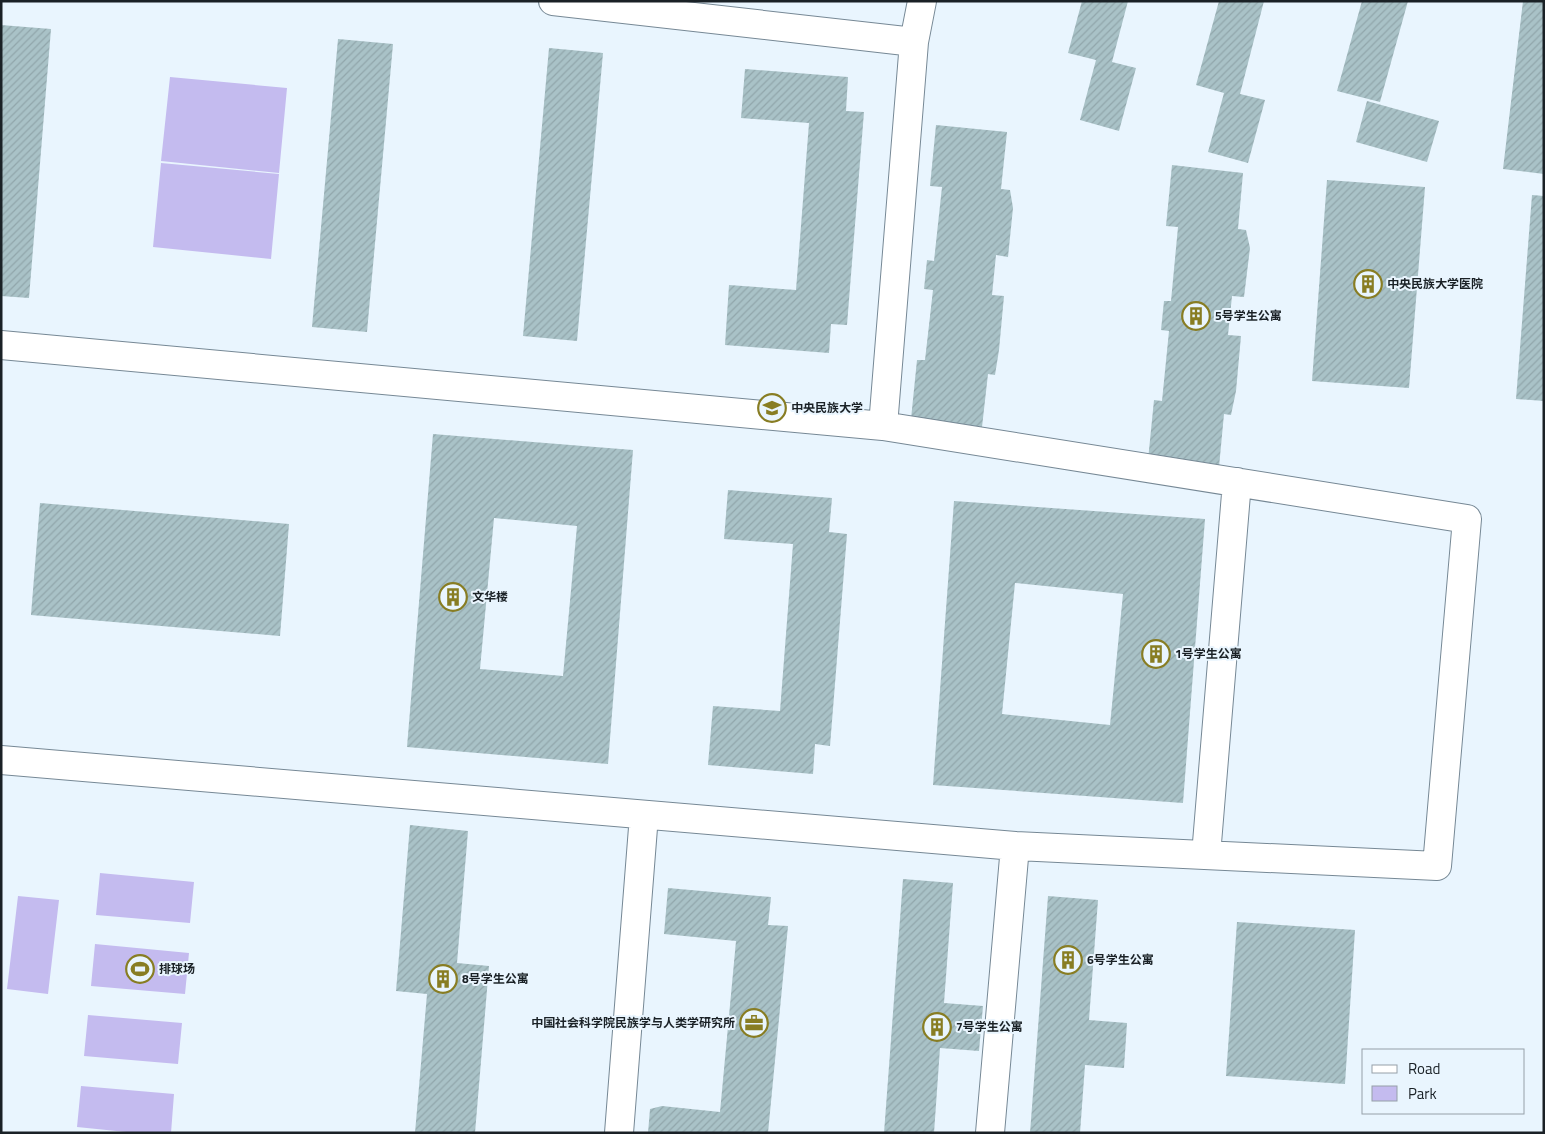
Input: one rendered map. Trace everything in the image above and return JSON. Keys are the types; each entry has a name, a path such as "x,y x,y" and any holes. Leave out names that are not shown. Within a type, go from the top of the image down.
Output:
{"street":[{"path":"552,1 914,42"},
{"path":"883,426 914,42 922,1"},
{"path":"1,345 883,426 1056,456 1237,482 1467,519 1437,866 1015,846 1,760"},
{"path":"1206,855 1237,482"},
{"path":"619,1133 644,815"},
{"path":"990,1133 1015,846"}],"green space":[{"path":"170,77 287,88 279,173 161,161"},
{"path":"161,163 279,174 271,259 153,247"},
{"path":"100,873 194,882 190,923 96,915"},
{"path":"18,896 59,900 48,994 7,989"},
{"name":"排球场","path":"95,944 189,953 185,994 91,986"},
{"path":"88,1015 182,1023 178,1064 84,1056"},
{"path":"81,1086 174,1094 171,1133 136,1133 77,1127"}],"building":[{"path":"1082,1 1128,1 1112,62 1136,68 1119,131 1080,120 1096,60 1068,53"},
{"path":"1219,1 1264,1 1240,94 1265,100 1248,163 1208,152 1224,93 1196,85"},
{"path":"1362,1 1408,1 1380,102 1337,91"},
{"path":"1523,1 1544,1 1544,174 1503,169"},
{"path":"1,25 51,29 29,298 1,296"},
{"path":"338,39 393,44 367,332 312,327"},
{"path":"549,48 603,53 577,341 523,336"},
{"path":"745,69 848,77 846,111 864,112 847,325 831,324 829,353 725,345 729,285 796,290 809,123 741,118"},
{"path":"1367,101 1439,121 1427,162 1356,142"},
{"path":"936,125 1007,132 1001,189 1010,190 1013,208 1008,257 996,255 992,295 1004,296 995,375 988,374 982,427 911,419 917,360 925,360 933,290 924,289 927,260 934,261 942,187 930,186"},
{"name":"5号学生公寓","path":"1172,165 1243,173 1238,229 1246,230 1250,248 1244,297 1232,296 1228,335 1241,336 1236,391 1231,415 1224,414 1219,467 1148,460 1154,400 1162,401 1169,331 1161,330 1164,301 1171,301 1178,227 1166,226"},
{"name":"中央民族大学医院","path":"1327,180 1425,187 1409,388 1312,381"},
{"path":"1532,195 1544,196 1544,401 1516,399"},
{"name":"文华楼","path":"433,434 633,450 608,764 407,747","holes":["494,518 577,526 563,676 480,669"]},
{"path":"728,490 832,498 829,532 847,534 830,746 815,744 813,774 708,765 713,706 780,711 793,544 724,539"},
{"name":"1号学生公寓","path":"954,501 1205,519 1183,803 933,785","holes":["1015,583 1123,594 1110,725 1002,714"]},
{"path":"40,503 289,524 280,636 31,615"},
{"name":"8号学生公寓","path":"410,825 468,831 457,963 489,966 475,1133 415,1133 427,994 396,991"},
{"name":"7号学生公寓","path":"903,879 953,883 944,1003 983,1006 979,1051 940,1048 934,1133 884,1133"},
{"name":"中国社会科学院民族学与人类学研究所","path":"668,888 771,897 768,925 788,926 768,1133 648,1133 650,1109 662,1106 720,1112 736,941 664,934"},
{"name":"6号学生公寓","path":"1048,896 1098,900 1089,1020 1127,1023 1124,1068 1085,1065 1080,1133 1030,1133"},
{"path":"1237,922 1355,930 1345,1084 1226,1076"}],"place":[{"name":"中央民族大学医院","path":"1368,284"},
{"name":"5号学生公寓","path":"1196,316"},
{"name":"中央民族大学","path":"772,408"},
{"name":"文华楼","path":"453,597"},
{"name":"1号学生公寓","path":"1156,654"},
{"name":"6号学生公寓","path":"1068,960"},
{"name":"排球场","path":"140,969"},
{"name":"8号学生公寓","path":"443,979"},
{"name":"中国社会科学院民族学与人类学研究所","path":"754,1023"},
{"name":"7号学生公寓","path":"937,1027"}]}
